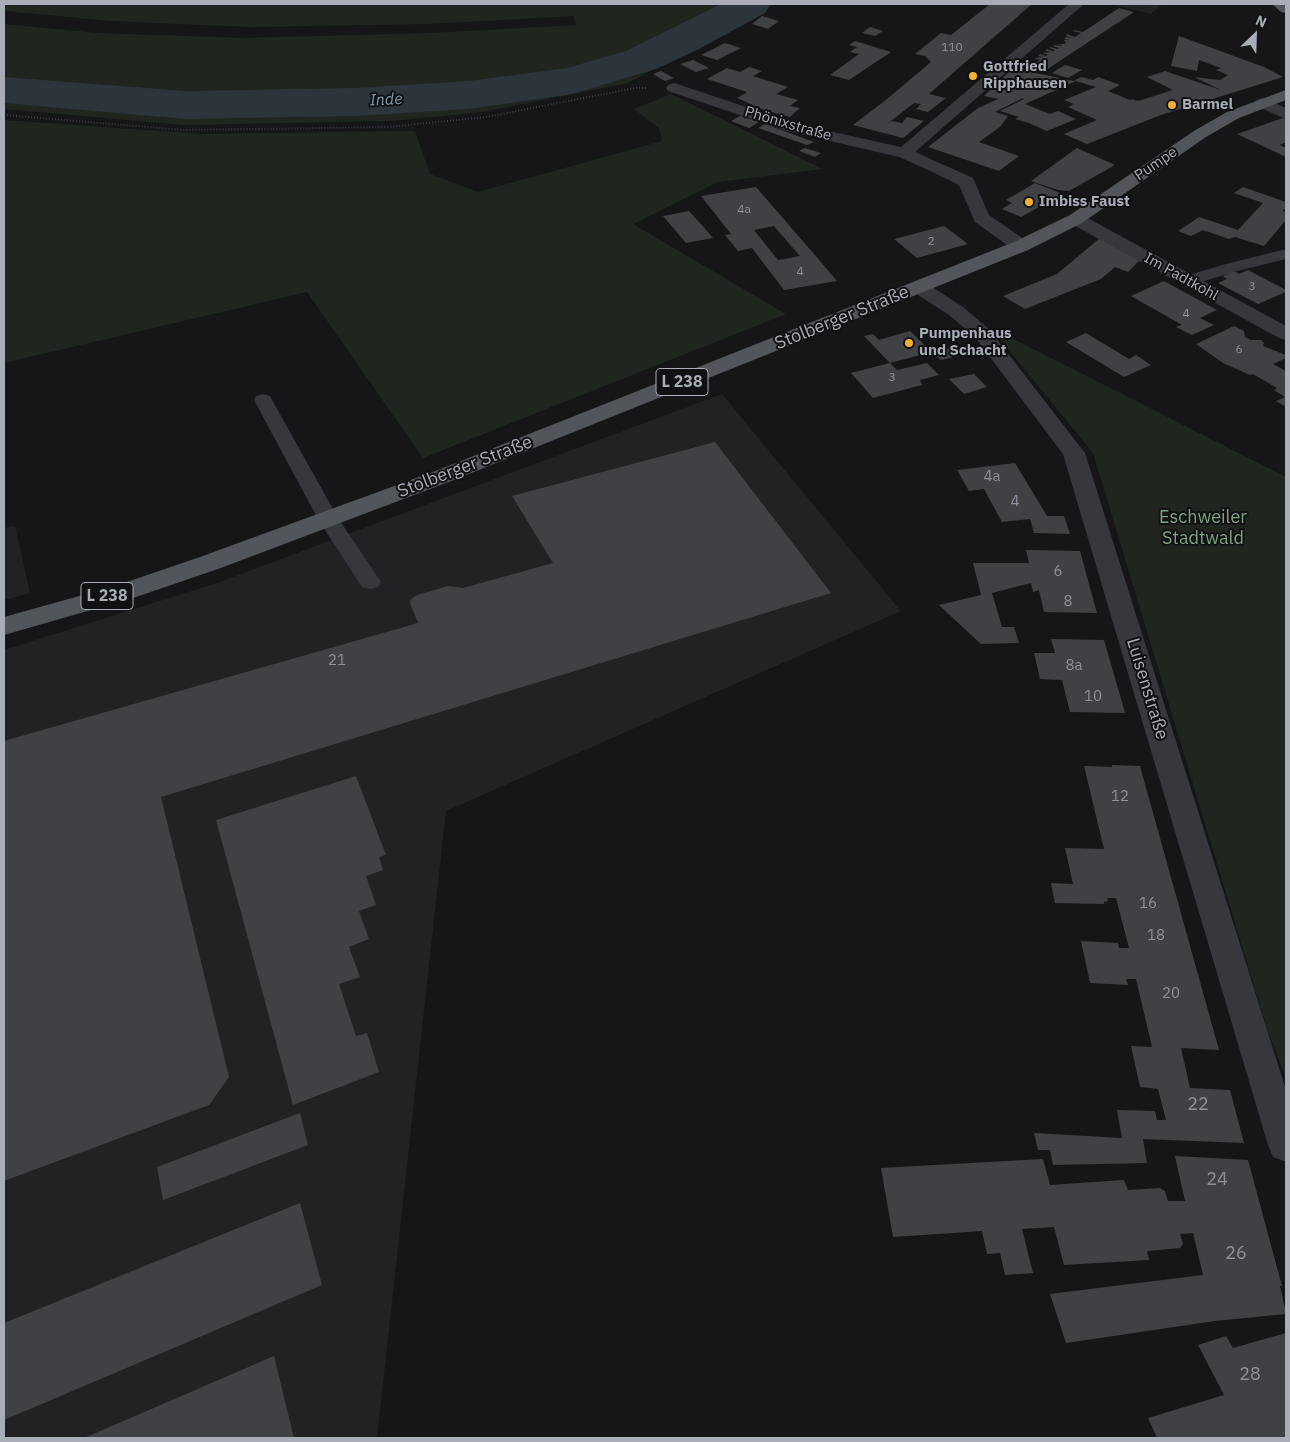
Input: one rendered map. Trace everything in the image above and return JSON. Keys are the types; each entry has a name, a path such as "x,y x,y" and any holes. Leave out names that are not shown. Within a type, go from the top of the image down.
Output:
{"main road":[{"path":"1279,4 1286,9"},
{"name":"Pumpe","path":"919,287 1021,246 1076,218 1200,134 1233,115 1286,95"},
{"name":"Stolberger Straße","path":"4,626 124,592 328,519 454,472 919,287"}],"street":[{"path":"904,152 1077,4"},
{"name":"Phönixstraße","path":"674,88 793,128 904,152 967,182 981,218 1021,246"},
{"path":"1262,103 1286,114"},
{"name":"Im Padtkohl","path":"1076,218 1286,334"},
{"name":"Luisenstraße","path":"919,287 956,311 982,333 1074,453 1286,1145"}],"lane":[{"path":"1188,281 1241,264 1286,254"},
{"path":"263,400 328,519 370,582"}],"path":[{"path":"4,115 184,130 388,127 486,117 635,88 674,88"}],"shaded area":[{"path":"1111,4 1163,4 1151,14"},
{"path":"722,394 901,611 446,811 377,1438 4,1438 4,650 217,583"},
{"path":"15,526 30,593 4,600 4,528"}],"green space":[{"path":"4,4 774,4 628,83 483,112 393,121 183,125 4,109 4,24 98,33 244,38 430,33 577,25 573,16 428,24 250,27 112,21 4,11"},
{"path":"671,94 823,169 718,182 633,224 786,314 423,458 307,292 4,363 4,120 201,134 415,131 430,174 478,192 662,141 659,128 634,109"},
{"name":"Eschweiler Stadtwald","path":"990,327 1286,477 1286,1079 1268,1032 1093,453"}],"building":[{"path":"990,4 1032,4 929,94 946,98 928,112 916,109 921,104 914,103 887,124 892,121 902,123 907,117 924,121 903,138 853,125 931,62 925,56 915,54 941,33 951,35"},
{"path":"1119,8 1134,12 1043,72 1034,69 1031,72 1074,81 1081,77 1093,80 1098,77 1120,85 1108,91 1130,100 1138,101 1173,90 1147,77 1165,71 1221,90 1194,77 1220,80 1228,75 1216,70 1221,68 1199,60 1197,71 1171,66 1179,36 1264,67 1283,77 1161,115 1087,144 1064,134 1097,120 1068,107 1074,104 1064,100 1096,87 1076,81 1025,104 1050,114 1058,111 1076,119 1047,131 1015,119 1019,117 1000,111 1023,98 995,112 1008,116 1000,127 979,142 1019,156 999,171 928,147 978,108 998,99 984,96 1013,68 1019,65 1029,67 1040,60 1034,58 1044,57 1038,56 1040,54 1046,56 1048,55 1042,53 1051,52 1046,51 1046,49 1053,51 1055,50 1049,48 1057,49 1059,48 1053,46 1061,46 1056,44 1064,44 1066,43 1064,40 1070,40 1064,39 1066,37 1073,38 1066,36 1067,34 1075,37 1081,33 1074,30 1083,32"},
{"path":"762,16 779,21 768,29 752,24"},
{"path":"870,27 883,31 875,36 862,33"},
{"path":"855,41 891,52 849,80 830,75 859,54 850,52 857,47 849,45"},
{"path":"725,43 741,48 717,60 701,55"},
{"path":"693,60 709,68 696,72 680,64"},
{"path":"1065,65 1082,70 1068,78 1052,73"},
{"path":"749,67 762,71 753,76 788,87 776,94 798,100 790,106 800,108 790,117 764,110 737,98 747,92 707,79 727,68 740,72"},
{"path":"661,71 674,78 665,81 653,74"},
{"path":"740,116 759,122 749,128 731,121"},
{"path":"1283,118 1286,119 1286,142 1280,145 1286,148 1286,157 1237,134"},
{"path":"765,124 814,142 807,145 758,128"},
{"path":"805,148 821,153 815,157 799,151"},
{"path":"1077,148 1115,165 1069,191 1058,190 1031,181"},
{"path":"1035,183 1063,194 1021,217 1002,209 1012,203 1006,200"},
{"path":"756,187 837,281 784,290 752,248 738,251 725,235 731,234 701,196","holes":["774,226 800,256 778,260 754,230"]},
{"path":"1243,187 1286,202 1286,208 1282,211 1286,212 1286,220 1264,246 1235,237 1229,239 1203,230 1191,236 1178,231 1199,217 1238,230 1263,203 1234,193"},
{"path":"689,211 713,238 686,243 663,216"},
{"path":"944,226 968,244 917,258 894,239"},
{"path":"1100,238 1140,260 1128,272 1115,267 1101,279 1025,309 1003,296 1057,274"},
{"path":"1248,270 1286,290 1286,292 1258,304 1218,283 1227,279 1223,276 1234,271 1239,274"},
{"path":"1164,281 1217,310 1200,318 1214,325 1192,335 1176,327 1182,325 1131,296"},
{"path":"1234,326 1244,331 1245,337 1250,340 1261,340 1264,343 1263,346 1286,355 1286,358 1273,364 1286,371 1286,407 1276,401 1285,397 1274,390 1277,388 1253,374 1250,375 1223,363 1196,344"},
{"path":"910,331 932,352 890,363 864,336 873,334 879,340"},
{"path":"1086,333 1129,359 1136,355 1151,365 1124,377 1066,342"},
{"path":"955,347 965,354 941,360 932,352"},
{"path":"890,363 897,370 927,363 939,375 920,380 922,385 873,398 851,373"},
{"path":"974,374 987,387 964,394 949,379"},
{"path":"715,442 831,593 161,797 229,1077 209,1105 4,1181 4,741 418,623 410,603 410,600 417,595 448,586 463,588 553,563 512,496"},
{"path":"1015,463 1047,516 1064,516 1070,534 1034,533 1030,519 1002,522 984,489 969,491 957,470"},
{"path":"1026,550 1080,551 1097,613 1044,612 1039,590 1033,592 1031,583 992,593 1002,627 1014,627 1019,643 981,644 939,605 981,595 973,563 1029,563"},
{"path":"1051,639 1104,640 1125,713 1070,712 1062,680 1040,679 1034,653 1055,653"},
{"path":"1112,765 1140,766 1219,1050 1181,1048 1190,1088 1230,1090 1244,1143 1143,1139 1147,1163 1053,1165 1050,1150 1038,1150 1034,1133 1122,1138 1117,1110 1155,1111 1157,1120 1166,1120 1158,1089 1140,1087 1131,1046 1152,1047 1136,979 1126,979 1128,985 1090,983 1081,941 1118,943 1119,948 1129,948 1116,898 1107,898 1108,901 1104,902 1104,904 1055,903 1051,883 1073,884 1065,848 1104,849 1084,766 1112,767"},
{"path":"356,776 386,855 379,857 383,870 366,876 376,905 359,911 369,939 349,947 360,977 339,984 356,1036 367,1033 379,1072 293,1105 216,820"},
{"path":"300,1113 308,1145 163,1200 157,1167"},
{"path":"1175,1156 1248,1160 1282,1286 1280,1286 1286,1314 1215,1321 1066,1343 1050,1294 1203,1275 1193,1233 1180,1234 1183,1244 1180,1248 1147,1251 1149,1260 1064,1265 1054,1227 1022,1229 1033,1273 1005,1275 1000,1253 987,1254 982,1231 893,1237 881,1168 1043,1159 1050,1185 1124,1180 1128,1190 1160,1188 1165,1191 1168,1201 1185,1201"},
{"path":"300,1203 322,1285 4,1420 4,1323"},
{"path":"1286,1333 1286,1438 1157,1438 1148,1418 1224,1395 1198,1345 1226,1336 1233,1348"},
{"path":"274,1356 294,1438 84,1438"}],"waterway":[{"name":"Inde","path":"4,90 186,105 356,102 469,95 572,81 641,60 682,41 751,4"}],"place":[{"name":"Gottfried Ripphausen","path":"973,76"},
{"name":"Barmel","path":"1172,105"},
{"name":"Imbiss Faust","path":"1029,202"},
{"name":"Pumpenhaus und Schacht","path":"909,343"}]}
